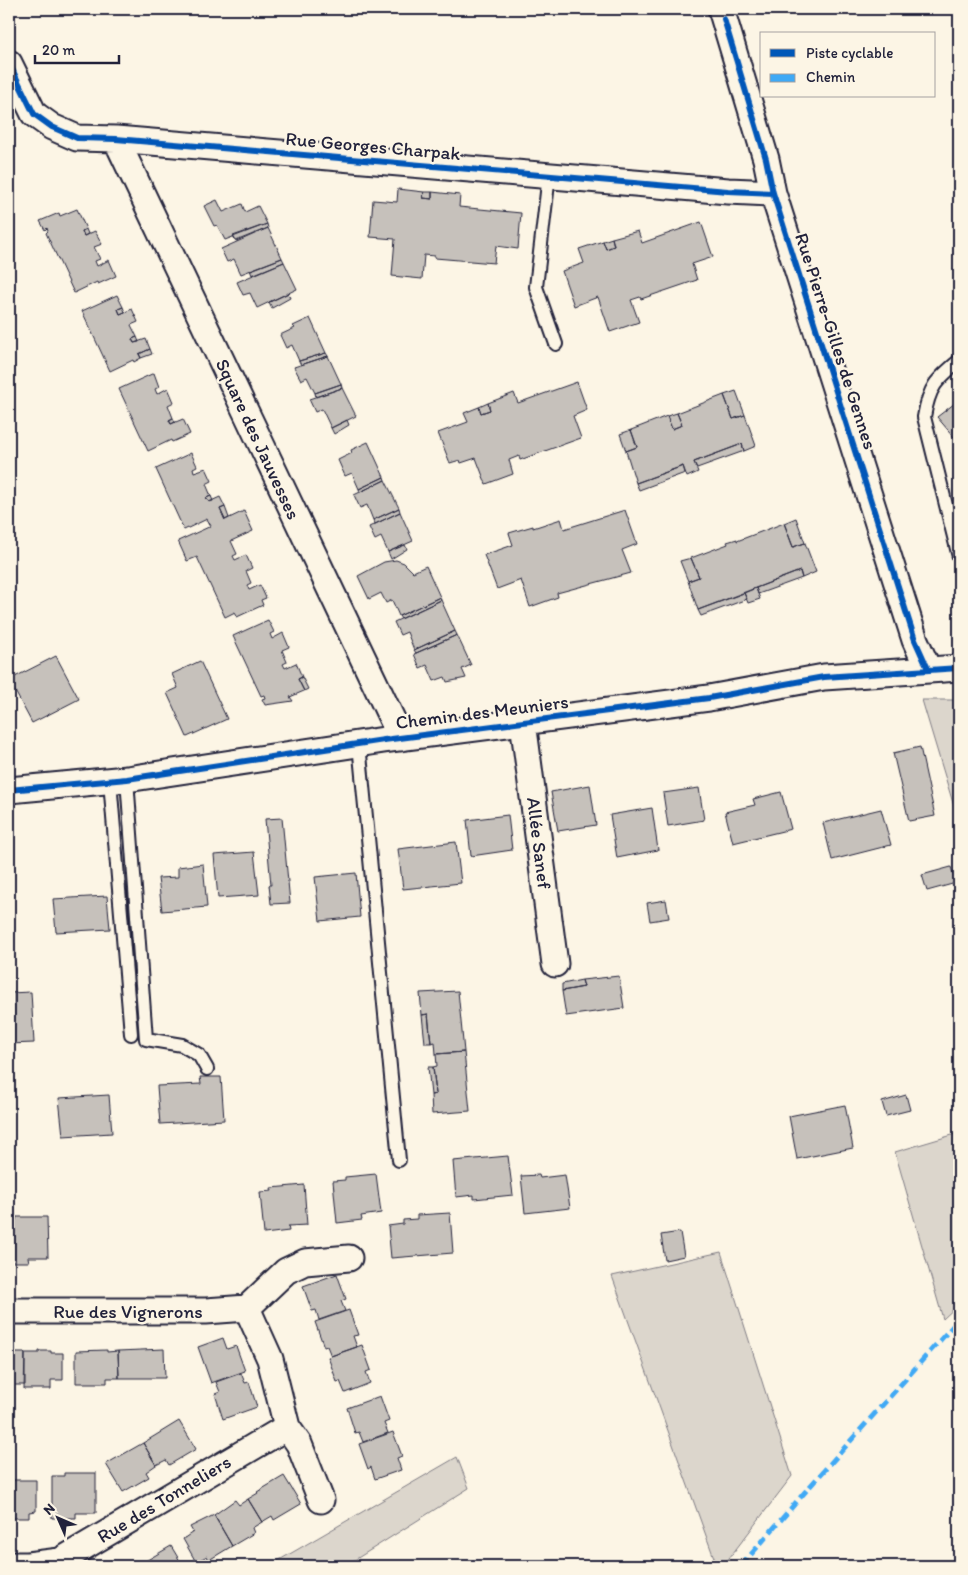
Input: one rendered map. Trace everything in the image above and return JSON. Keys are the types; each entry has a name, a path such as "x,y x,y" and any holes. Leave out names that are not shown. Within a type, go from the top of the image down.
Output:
{"street":[{"name":"Rue Pierre-Gilles de Gennes","path":"721,9 766,159 773,193 915,640 928,669"},
{"name":"Rue Georges Charpak","path":"9,63 34,114 52,127 77,138 116,139 728,191 773,193"},
{"name":"Square des Jauvesses","path":"116,139 401,738"},
{"name":"Chemin des Meuniers","path":"9,790 119,780 401,738 709,698 824,677 959,668"},
{"name":"Allée Sanef","path":"523,722 555,964"},
{"path":"321,1500 299,1444 287,1427 270,1359 247,1308 286,1271 305,1262 349,1258"},
{"name":"Rue des Vignerons","path":"9,1311 206,1311 247,1308"},
{"name":"Rue des Tonneliers","path":"9,1565 28,1566 60,1561 287,1427"}],"lane":[{"path":"549,175 536,287 556,344"},
{"path":"959,361 934,385 928,396 924,418 959,557"},
{"path":"359,744 399,1160"},
{"path":"119,780 131,1034"},
{"path":"119,780 146,1039 182,1045 199,1055 207,1069"}],"shaded area":[{"path":"922,700 959,700 959,823"},
{"path":"959,1133 959,1304 943,1319 895,1152"},
{"path":"721,1252 792,1476 723,1566 717,1566 612,1276"},
{"path":"457,1457 469,1488 345,1566 269,1566"}],"building":[{"path":"398,189 424,192 423,198 432,199 432,192 460,195 459,207 521,213 518,249 496,246 494,263 435,258 435,256 424,255 422,279 392,276 395,239 370,237 373,200 397,202"},
{"path":"424,192 432,192 432,199 423,198"},
{"path":"217,200 223,212 242,204 245,212 258,206 267,224 225,240 217,225 214,226 204,206"},
{"path":"77,209 86,229 82,231 84,236 95,231 102,244 94,247 100,259 95,261 97,266 109,260 116,276 98,284 97,282 74,293 46,233 48,231 47,228 45,230 40,221 59,213 60,216"},
{"path":"701,222 713,257 692,264 697,280 641,299 640,297 631,300 639,322 610,332 598,297 574,306 562,271 584,263 579,249 603,241 606,249 614,246 612,238 638,231 642,243"},
{"path":"267,224 268,228 236,241 233,236"},
{"path":"268,228 282,258 241,274 234,259 227,262 221,249"},
{"path":"86,229 88,234 84,236 82,231"},
{"path":"612,238 614,246 606,249 603,241"},
{"path":"282,258 284,262 252,275 250,270"},
{"path":"284,262 297,289 257,308 250,293 243,295 237,282"},
{"path":"288,293 290,298 272,308 269,302"},
{"path":"117,295 123,307 118,309 120,314 132,309 138,322 131,325 137,337 132,339 134,343 146,339 150,349 139,354 141,358 134,362 133,360 110,371 82,311"},
{"path":"123,307 125,312 120,314 118,309"},
{"path":"310,318 326,353 299,361 292,345 286,348 280,335"},
{"path":"137,337 139,342 134,343 132,339"},
{"path":"150,349 152,354 141,358 139,354"},
{"path":"326,353 328,356 301,365 299,361"},
{"path":"328,356 341,384 315,393 307,377 301,380 294,367"},
{"path":"154,373 159,387 155,389 157,394 168,388 174,402 168,405 173,418 169,420 171,424 183,419 190,434 172,442 171,440 148,451 119,389"},
{"path":"577,382 587,410 573,416 581,438 520,460 519,456 509,460 513,474 486,484 476,458 461,463 460,460 450,463 438,433 468,422 464,413 479,407 481,413 490,410 488,403 514,393 518,403"},
{"path":"341,384 342,388 316,397 315,393"},
{"path":"342,388 356,416 331,428 322,409 315,412 309,399"},
{"path":"736,391 745,415 733,419 724,395"},
{"path":"724,395 733,419 745,415 756,446 744,451 742,444 694,462 698,472 687,477 683,466 636,483 626,451 637,447 631,430 667,416 672,429 682,425 677,413"},
{"path":"959,400 959,443 937,417"},
{"path":"488,403 490,410 481,413 479,407"},
{"path":"677,413 682,425 672,429 667,416"},
{"path":"173,418 175,422 171,424 169,420"},
{"path":"347,420 349,425 334,434 331,428"},
{"path":"631,430 637,447 626,451 620,434"},
{"path":"368,442 384,477 359,489 352,473 345,476 338,460 352,453 351,450"},
{"path":"742,444 744,451 697,468 694,462"},
{"path":"191,453 197,466 193,468 194,472 206,468 212,481 206,484 211,496 206,498 209,502 220,497 225,507 220,509 225,520 244,511 253,531 231,541 237,554 233,556 235,560 246,555 252,568 246,571 251,583 247,585 249,590 260,585 266,598 261,600 263,605 237,617 235,612 225,617 197,557 187,561 178,541 211,526 207,519 184,530 156,469"},
{"path":"683,466 685,473 639,490 636,483"},
{"path":"384,477 385,480 360,492 359,489"},
{"path":"385,480 399,508 373,520 367,505 360,508 354,495"},
{"path":"211,496 213,501 209,502 206,498"},
{"path":"225,507 229,518 225,520 220,509"},
{"path":"399,508 400,512 375,524 373,520"},
{"path":"625,510 637,544 622,550 631,573 557,593 558,597 530,607 521,580 497,589 484,555 513,545 509,533 561,519 564,529"},
{"path":"400,512 413,541 388,552 381,537 375,540 369,527"},
{"path":"796,518 805,543 793,547 784,523"},
{"path":"784,523 793,547 805,543 816,572 802,578 800,571 698,610 688,581 699,577 691,558 728,544 727,542 737,539 737,541"},
{"path":"405,545 407,549 391,559 388,552"},
{"path":"691,558 699,577 688,581 680,561"},
{"path":"396,560 404,563 413,572 426,566 440,597 399,616 392,600 386,603 381,593 369,599 358,576 384,562"},
{"path":"800,571 802,578 758,594 756,588"},
{"path":"756,588 760,599 748,603 744,593"},
{"path":"744,593 747,599 701,616 698,610"},
{"path":"440,597 441,600 401,619 399,616"},
{"path":"441,600 455,631 414,650 407,632 400,635 394,622"},
{"path":"268,620 274,632 270,634 272,639 283,633 289,647 282,650 287,662 283,664 285,668 296,663 302,677 298,679 304,691 290,697 293,701 265,705 262,699 265,698 264,695 261,696 233,636"},
{"path":"455,631 457,635 416,653 414,650"},
{"path":"457,635 471,665 462,669 466,678 447,682 445,677 434,681 427,665 420,668 414,654"},
{"path":"56,656 79,699 32,723 9,680"},
{"path":"200,661 227,719 187,737 167,693 178,688 172,674"},
{"path":"302,677 308,689 304,691 298,679"},
{"path":"920,747 935,816 909,821 893,753"},
{"path":"590,785 596,825 558,831 551,792"},
{"path":"699,788 704,820 668,826 663,793"},
{"path":"781,792 791,829 733,843 725,812 755,805 753,799"},
{"path":"652,808 658,850 617,858 610,815"},
{"path":"881,809 891,845 832,860 823,823"},
{"path":"508,815 512,850 471,856 467,820"},
{"path":"282,818 290,903 271,904 265,819"},
{"path":"456,842 461,883 403,889 398,849"},
{"path":"254,852 259,895 218,898 214,855"},
{"path":"203,864 207,907 162,911 158,878 178,877 178,867"},
{"path":"951,867 956,883 927,891 922,875"},
{"path":"356,873 360,917 320,921 315,877"},
{"path":"107,896 110,929 56,932 53,899"},
{"path":"666,900 669,918 650,921 647,903"},
{"path":"619,976 624,1008 566,1016 562,991 584,987 582,980"},
{"path":"582,980 584,987 562,991 562,984"},
{"path":"458,991 464,1052 436,1054 435,1042 431,1043 428,1014 422,1015 420,993"},
{"path":"31,992 34,1043 9,1044 9,993"},
{"path":"428,1014 431,1043 425,1043 422,1015"},
{"path":"464,1052 470,1111 432,1114 431,1095 436,1094 433,1067 437,1066 436,1054"},
{"path":"428,1067 433,1067 436,1094 431,1095"},
{"path":"200,1077 221,1077 224,1120 160,1124 157,1086 201,1084"},
{"path":"109,1095 112,1133 63,1136 59,1098"},
{"path":"906,1095 910,1110 886,1116 882,1102"},
{"path":"845,1105 853,1148 797,1159 789,1116"},
{"path":"508,1156 513,1195 474,1199 474,1195 456,1197 453,1161"},
{"path":"376,1174 381,1213 361,1216 362,1220 337,1223 333,1181 345,1180 345,1177"},
{"path":"539,1175 540,1178 565,1175 570,1208 525,1213 521,1176"},
{"path":"304,1185 307,1225 288,1226 289,1231 264,1234 260,1192 272,1191 271,1188"},
{"path":"450,1213 453,1253 391,1258 388,1226 403,1224 403,1220 417,1219 417,1215"},
{"path":"16,1217 47,1217 48,1257 28,1257 29,1262 9,1262 9,1220 16,1220"},
{"path":"680,1232 684,1256 665,1260 661,1235"},
{"path":"337,1274 346,1299 341,1301 345,1311 319,1320 316,1310 312,1311 303,1286"},
{"path":"349,1310 358,1335 353,1336 357,1347 331,1356 327,1346 324,1347 315,1322"},
{"path":"223,1338 227,1349 236,1346 245,1371 211,1383 198,1347"},
{"path":"362,1345 371,1370 366,1372 370,1383 345,1393 340,1381 337,1382 328,1357"},
{"path":"164,1349 165,1378 119,1378 118,1351"},
{"path":"107,1350 107,1352 118,1351 119,1378 107,1378 107,1383 76,1383 76,1351"},
{"path":"39,1351 63,1353 63,1380 51,1380 51,1389 24,1389 25,1353 39,1353"},
{"path":"9,1353 25,1353 25,1385 9,1385"},
{"path":"241,1373 245,1383 249,1382 257,1407 223,1419 215,1394 220,1392 216,1382"},
{"path":"380,1396 389,1421 384,1423 388,1433 363,1442 359,1432 355,1433 347,1408"},
{"path":"179,1421 196,1449 169,1465 166,1460 156,1465 143,1443"},
{"path":"393,1432 402,1456 397,1458 401,1470 375,1479 371,1467 368,1469 359,1444"},
{"path":"143,1443 156,1465 146,1472 149,1477 123,1492 106,1464"},
{"path":"64,1473 96,1473 96,1513 76,1513 76,1518 52,1518 52,1476 64,1476"},
{"path":"284,1476 301,1504 274,1520 272,1516 262,1522 248,1499"},
{"path":"9,1480 36,1480 36,1511 29,1512 29,1518 9,1518"},
{"path":"248,1499 262,1522 252,1528 254,1533 232,1546 214,1515 235,1500 239,1505"},
{"path":"214,1515 232,1546 209,1560 207,1556 196,1562 183,1539 193,1532 190,1527"},
{"path":"171,1546 183,1566 139,1566 144,1562"}],"marked path":[{"path":"741,1566 959,1319"}],"cycle path":[{"path":"724,19 766,159 773,193 915,640 928,669"},
{"path":"9,63 34,114 52,127 77,138 116,139 728,191 773,193"},
{"path":"9,790 127,779 384,740 709,698 824,677 959,668"}]}
